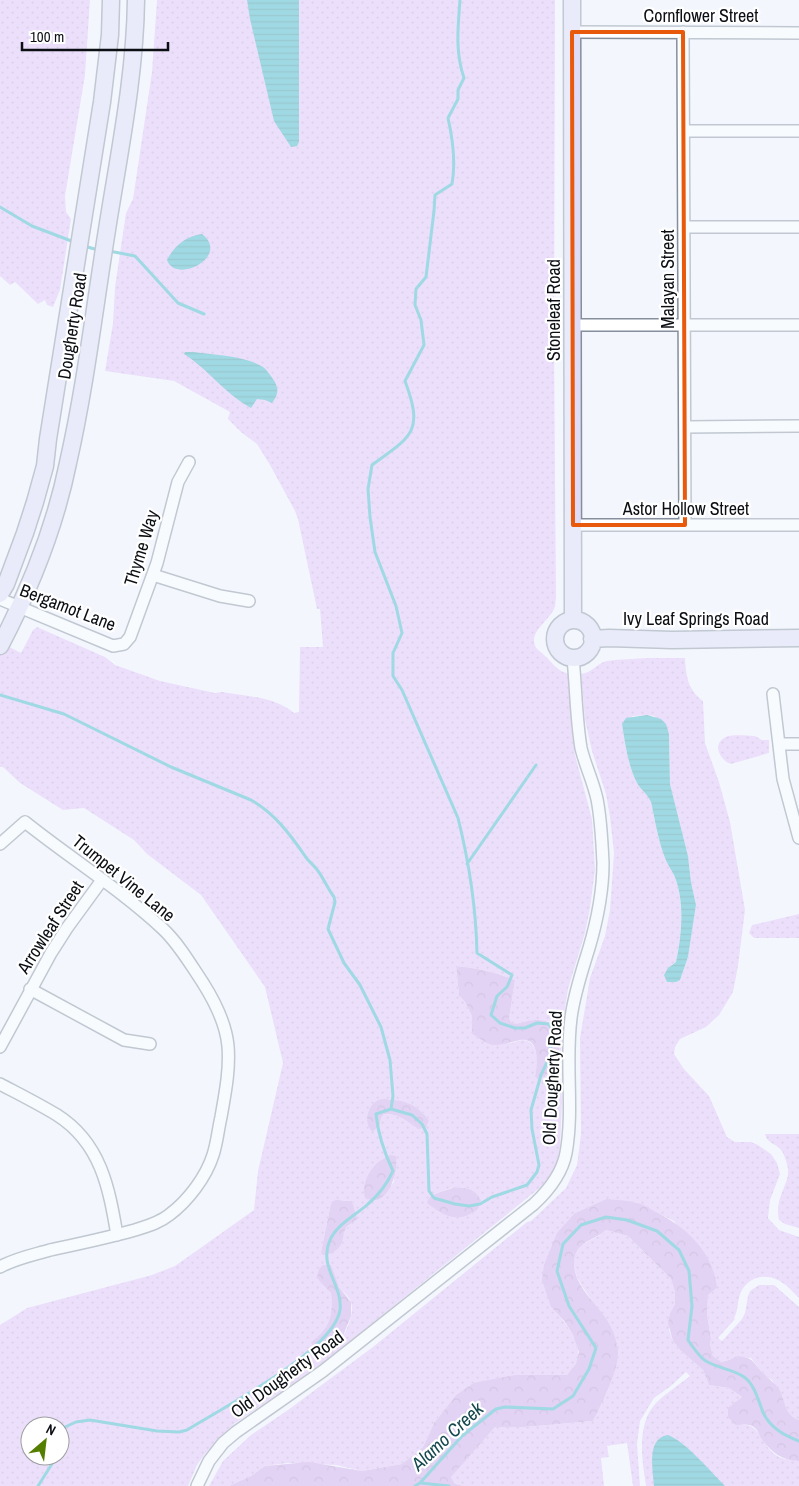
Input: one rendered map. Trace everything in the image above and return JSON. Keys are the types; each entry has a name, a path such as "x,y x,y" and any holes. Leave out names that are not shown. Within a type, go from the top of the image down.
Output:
{"main road":[{"name":"Dougherty Road","path":"0,594 6,584 25,533 45,466 106,69 111,0"},
{"name":"Dougherty Road","path":"1,645 27,593 50,529 68,464 110,210 133,55 136,0"},
{"name":"Stoneleaf Road","path":"572,0 573,620"},
{"path":"573,620 587,626 592,634 592,639 592,644 587,653 573,658 562,654 558,649 555,638 563,624 573,620"},
{"name":"Ivy Leaf Springs Road","path":"592,639 799,638"}],"street":[{"name":"Cornflower Street","path":"572,32 799,33"},
{"name":"Malayan Street","path":"683,32 685,525"},
{"path":"684,131 799,131"},
{"path":"684,227 799,227"},
{"path":"573,325 799,325"},
{"path":"685,427 799,426"},
{"name":"Thyme Way","path":"124,644 130,637 153,575 178,482 189,462"},
{"name":"Astor Hollow Street","path":"573,525 799,525"},
{"path":"153,575 220,596 249,601"},
{"name":"Bergamot Lane","path":"0,599 113,646 124,644"},
{"name":"Old Dougherty Road","path":"197,1486 209,1461 223,1443 323,1371 534,1204 558,1176 566,1153 569,1125 568,1052 571,1017 579,978 596,919 603,863 596,798 582,750 577,722 573,658"},
{"path":"773,694 783,779 799,838"},
{"path":"779,744 799,744"},
{"name":"Trumpet Vine Lane","path":"0,844 25,822 164,930 187,959 207,990 221,1017 228,1044 226,1093 213,1154 209,1166 182,1204 168,1216 154,1224 117,1235 30,1255 0,1267"},
{"name":"Arrowleaf Street","path":"0,1048 30,989 67,928 102,880"},
{"path":"30,989 124,1040 150,1044"},
{"path":"0,1084 58,1116 85,1140 98,1158 108,1188 117,1235"}],"highlighted area":[{"path":"572,32 683,32 685,525 573,525"}],"shaded area":[{"path":"0,0 90,0 85,75 65,196 66,212 71,219 60,290 53,307 47,305 45,300 38,304 15,282 10,285 0,276"},
{"path":"157,0 555,0 554,346 556,598 555,608 536,633 534,644 561,671 570,674 571,725 575,755 592,819 595,870 585,933 568,989 563,1021 560,1073 562,1101 560,1147 556,1166 547,1182 328,1359 234,1424 204,1455 197,1465 188,1486 0,1486 0,1325 27,1308 152,1275 175,1266 254,1210 258,1171 283,1063 265,987 201,895 147,854 134,840 84,808 63,810 20,783 3,767 0,767 0,642 21,653 33,630 37,627 105,657 115,665 160,681 215,693 222,692 269,700 294,713 299,712 300,647 323,647 320,609 317,609 298,519 257,444 228,419 230,412 174,381 105,371 113,323 115,287 126,213 133,199 152,72","holes":["456,966 486,971 515,980 509,1019 512,1023 522,1024 532,1020 548,1021 554,1027 558,1040 557,1056 545,1077 535,1077 535,1049 529,1042 523,1040 511,1043 494,1041 472,1034 472,1016 459,995","386,1099 410,1104 429,1120 416,1127 402,1117 384,1114 380,1125 373,1132","391,1155 394,1182 384,1194 375,1200 366,1181 374,1166","454,1187 467,1188 476,1193 481,1200 428,1199 437,1193","342,1200 352,1201 356,1219 321,1252 330,1208","331,1265 334,1277 350,1300 352,1307 352,1313 343,1337 336,1345 323,1354 311,1342 322,1332 331,1315 331,1293 321,1283"]},
{"path":"644,658 685,658 686,671 691,687 703,701 705,743 719,782 730,822 745,910 733,992 719,1015 706,1027 680,1039 675,1047 674,1054 684,1069 709,1096 727,1137 735,1142 751,1142 771,1154 777,1163 780,1174 770,1200 768,1218 779,1230 799,1237 799,1298 784,1284 773,1278 762,1277 752,1280 741,1292 735,1319 718,1338 722,1341 742,1319 750,1291 759,1285 774,1285 799,1307 799,1420 789,1415 784,1406 783,1397 772,1380 764,1375 751,1358 737,1356 720,1362 713,1356 707,1314 708,1295 717,1288 674,1221 637,1203 606,1199 575,1213 551,1307 571,1332 578,1347 577,1363 567,1375 473,1383 456,1395 434,1423 423,1447 402,1464 362,1471 336,1465 288,1463 265,1466 251,1476 229,1486 209,1486 223,1461 251,1435 373,1347 527,1222 531,1221 566,1188 577,1165 581,1134 580,1038 590,978 605,936 610,910 614,853 606,794 592,751 585,720 581,674 607,661","holes":["633,716 654,716 669,734 670,784 688,856 696,905 688,957 680,980 671,965 676,962 680,940 680,896 674,875 663,851 651,802 637,783 631,769 622,725"]},
{"path":"737,735 755,736 762,740 769,740 769,753 731,764 720,755 719,743 726,737"},
{"path":"799,914 799,938 754,938 749,933 752,925"},
{"path":"765,1134 799,1134 799,1228 779,1220 780,1198 787,1180 788,1169 782,1152 768,1140"},
{"path":"606,1230 628,1236 671,1279 675,1292 675,1304 670,1313 669,1330 673,1341 680,1350 703,1370 709,1385 729,1388 742,1397 729,1408 742,1425 748,1425 756,1430 769,1449 776,1455 785,1459 799,1461 799,1486 646,1486 642,1454 645,1421 656,1403 690,1376 686,1372 654,1398 640,1421 637,1444 640,1486 633,1486 627,1443 607,1446 609,1457 601,1458 604,1486 465,1486 452,1481 451,1477 455,1471 495,1427 525,1427 593,1421 612,1375 594,1306 576,1274 574,1262 580,1247"}],"green space":[{"path":"456,966 486,971 515,980 509,1019 512,1023 540,1020 548,1022 553,1026 557,1034 559,1048 556,1059 545,1077 535,1077 537,1059 535,1047 527,1040 493,1045 472,1034 472,1016 459,995"},
{"path":"380,1099 405,1102 415,1106 429,1120 426,1127 419,1129 403,1118 384,1114 380,1125 373,1132 367,1120 369,1111 374,1103"},
{"path":"390,1155 396,1156 396,1169 389,1189 380,1198 374,1200 366,1199 364,1186 370,1171 379,1161"},
{"path":"454,1187 467,1188 476,1193 481,1200 477,1210 463,1217 451,1217 439,1212 427,1203 434,1194"},
{"path":"606,1199 629,1201 646,1206 677,1225 704,1252 710,1263 717,1288 708,1295 707,1314 713,1356 721,1362 737,1356 747,1358 777,1387 787,1411 799,1420 799,1461 787,1459 777,1454 765,1443 753,1426 736,1425 728,1417 728,1408 742,1397 729,1388 709,1385 703,1370 680,1350 673,1341 668,1323 670,1313 675,1304 675,1292 671,1279 628,1236 606,1230 580,1247 575,1256 574,1265 575,1273 583,1289 610,1325 618,1352 613,1377 593,1421 525,1427 495,1427 451,1477 456,1484 465,1486 229,1486 251,1476 265,1466 309,1462 362,1471 402,1464 423,1447 434,1423 456,1395 473,1383 516,1375 567,1375 576,1364 579,1352 573,1335 565,1322 551,1307 542,1280 544,1265 557,1233 575,1213"},
{"path":"336,1200 352,1201 357,1219 346,1228 338,1248 333,1252 323,1255 321,1252 330,1208 332,1202"},
{"path":"323,1265 331,1265 339,1287 351,1302 351,1316 337,1345 323,1354 315,1353 311,1342 322,1332 331,1315 331,1293 317,1277 319,1269"}],"water":[{"path":"247,0 299,0 299,142 297,146 291,147 274,121"},
{"path":"202,234 209,242 210,251 206,258 199,265 190,269 180,270 172,267 167,260 173,250 186,239"},
{"path":"185,352 230,356 256,363 266,370 275,382 277,388 276,397 272,403 257,399 251,408 241,402 184,354"},
{"path":"647,715 661,719 666,724 669,734 670,784 688,856 696,905 688,957 680,980 676,982 667,982 664,975 668,968 676,962 681,929 680,896 674,875 663,851 651,802 637,783 631,769 622,724 626,718"},
{"path":"668,1435 690,1450 725,1486 654,1486 652,1456 654,1448 656,1442 661,1437"}],"waterway":[{"path":"70,1425 90,1420 157,1431 179,1432 187,1430 274,1377 318,1343 333,1326 340,1310 338,1292 327,1259 330,1240 342,1224 376,1196 386,1185 393,1171 382,1143 376,1114 391,1109 412,1115 422,1124 427,1134 429,1191 434,1198 469,1206 480,1204 492,1197 527,1185 537,1172 539,1165 532,1129 531,1110 541,1075 549,1058 553,1031 549,1024 537,1023 525,1028 515,1028 500,1023 491,1015 497,996 507,987 512,975 477,953 471,885 458,818 402,690 393,676 393,653 402,633 396,606 375,552 368,489 372,465 405,439 411,431 413,422 411,398 405,381 424,345 421,320 415,305 416,289 426,277 435,195 452,184 454,167 448,118 458,99 458,90 464,78 458,49 460,0"},
{"path":"0,207 32,226 74,242"},
{"path":"84,246 98,250"},
{"path":"109,251 135,256 178,303 204,314"},
{"path":"0,695 64,714 171,767 251,800 267,811 281,825 318,871 334,897 335,902 328,929 344,963 360,985 381,1027 390,1060 393,1096 391,1109"},
{"path":"467,864 536,765"},
{"name":"Alamo Creek","path":"415,1486 420,1483 462,1436 496,1409 505,1407 553,1409 573,1396 589,1369 596,1348 569,1306 557,1271 563,1244 581,1225 606,1217 627,1220 657,1231 679,1250 689,1271 692,1306 688,1340 698,1354 706,1361 739,1374 747,1380 754,1390 763,1413 771,1424 787,1436 799,1441"},
{"path":"38,1486 51,1466"},
{"path":"421,1483 449,1486"}]}
